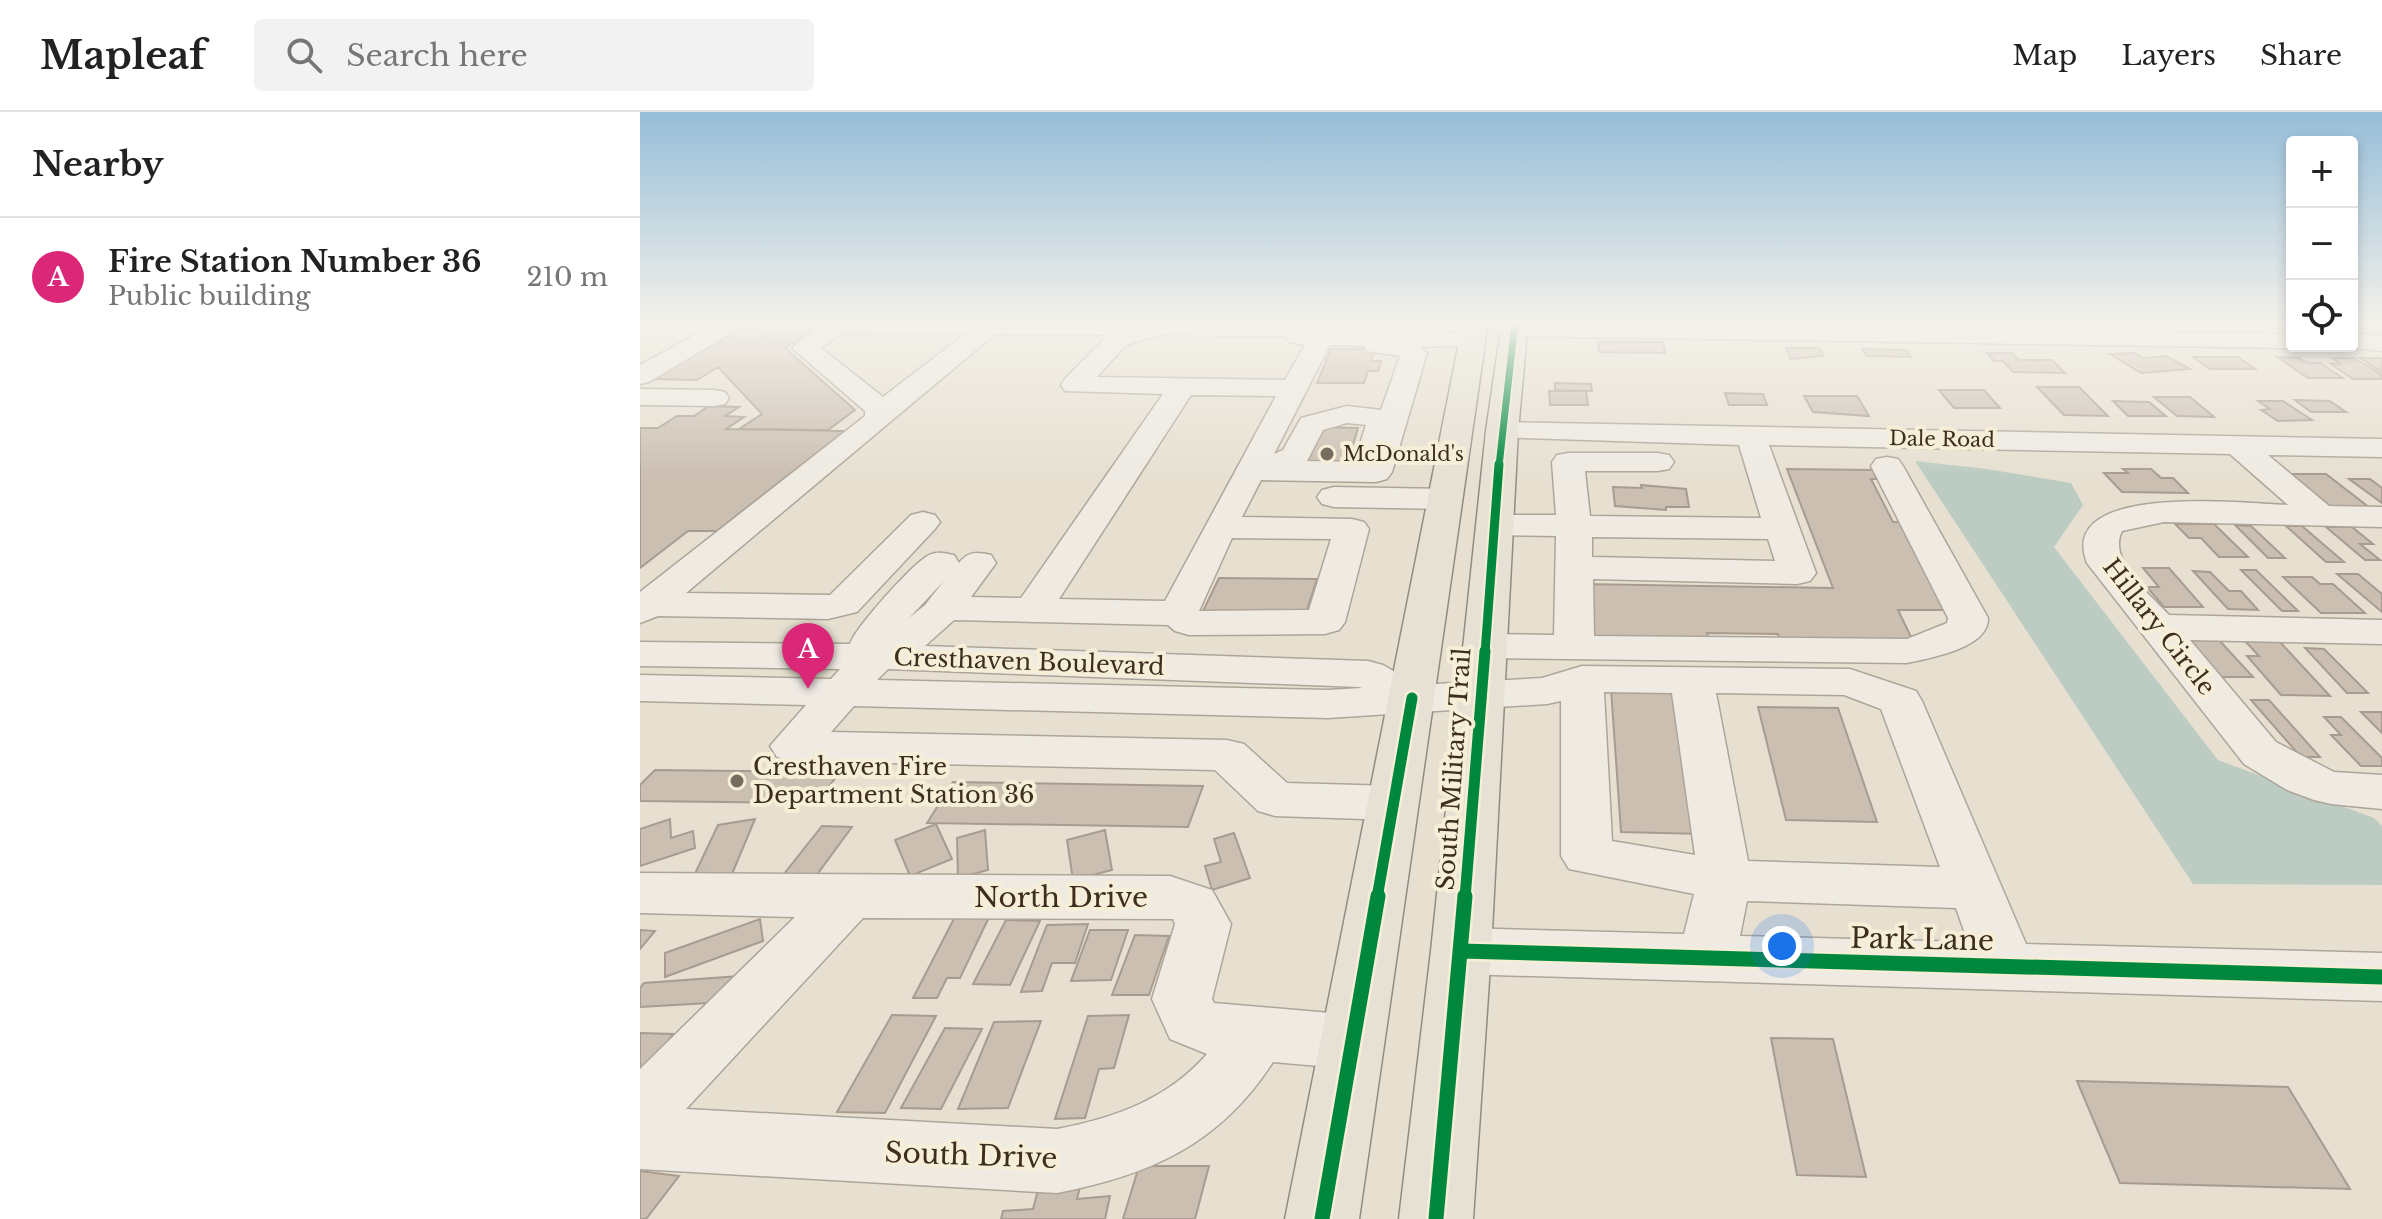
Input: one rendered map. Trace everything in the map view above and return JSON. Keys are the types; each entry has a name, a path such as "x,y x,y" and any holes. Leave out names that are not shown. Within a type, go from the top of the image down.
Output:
{"main road":[{"name":"South Military Trail","path":"1322,1219 1445,499 1481,374"},
{"name":"South Military Trail","path":"1436,1219 1461,951 1502,431 1497,374"}],"street":[{"path":"835,374 879,408 880,414"},
{"path":"643,606 876,421 880,414 931,374"},
{"path":"1086,374 1075,385 1183,386 1291,394 1387,428"},
{"path":"1255,485 1302,374"},
{"path":"1255,485 1376,472 1387,428 1407,374"},
{"path":"1031,611 1183,386"},
{"path":"640,397 715,398"},
{"path":"1178,613 1255,485 1303,423 1313,418 1367,411 1387,428"},
{"path":"1255,485 1295,456 1311,424 1344,416 1374,416 1387,428"},
{"path":"1502,431 1756,449"},
{"path":"2238,445 2321,516"},
{"name":"Dale Road","path":"1756,449 1879,452 2238,445 2382,448"},
{"path":"1756,449 1568,462 1574,526 1587,856 1725,880 1975,888"},
{"path":"1574,568 1797,573 1756,449"},
{"path":"1578,663 1907,651 1935,645 1956,636 1968,626 1968,618 1879,452"},
{"path":"1255,485 1445,499"},
{"path":"943,608 1178,613 1189,623 1325,622 1352,529 1255,485"},
{"name":"Hillary Circle","path":"2382,517 2164,512 2134,516 2110,524 2101,538 2101,554 2260,753 2304,779 2331,788 2382,792"},
{"path":"643,606 828,607 843,604 923,522"},
{"path":"1493,525 1782,529"},
{"path":"875,657 870,642 892,613 960,563 943,608 904,643 875,657 793,746 1227,755 1275,799 1393,803"},
{"path":"2157,627 2382,632"},
{"name":"Cresthaven Boulevard","path":"640,654 875,657 1368,674 1412,698"},
{"path":"1578,663 1692,680 1850,682 1900,701 2006,965"},
{"name":"Cresthaven Boulevard","path":"640,688 1328,704 1412,698 1482,671 1547,691 1578,663"},
{"path":"1692,680 1725,880 1706,958"},
{"name":"North Drive","path":"640,893 849,897 1170,897 1193,905 1203,924 1182,999 1191,1021 1217,1031 1353,1042"},
{"path":"640,1113 849,897"},
{"name":"Park Lane","path":"1461,951 2382,977"},
{"name":"South Drive","path":"640,1138 1057,1161 1070,1159 1130,1144 1196,1107 1222,1083 1257,1035"}],"shaded area":[{"path":"1915,461 2071,483 2083,505 2054,547 2218,760 2374,818 2382,826 2382,885 2193,884"}],"building":[{"path":"660,374 707,374 697,380 650,379"},
{"path":"724,374 814,374 855,410 828,430 739,429 762,414"},
{"path":"1321,374 1367,374 1364,383 1317,383"},
{"path":"2302,374 2336,374 2343,378 2308,378"},
{"path":"2345,374 2382,375 2382,379 2353,379"},
{"path":"1555,383 1591,384 1592,391 1555,390"},
{"path":"2037,387 2079,387 2108,416 2064,415"},
{"path":"1939,390 1984,390 2000,408 1954,408"},
{"path":"1549,391 1586,391 1588,405 1550,405"},
{"path":"1725,393 1763,394 1767,405 1729,405"},
{"path":"1804,396 1857,396 1869,416 1813,412"},
{"path":"2154,397 2190,397 2214,417 2177,416"},
{"path":"2295,400 2330,401 2346,412 2311,412"},
{"path":"2113,401 2149,402 2166,416 2128,416"},
{"path":"2258,401 2283,401 2312,420 2278,421 2261,410 2270,409"},
{"path":"709,406 739,407 725,416 744,417 726,429 845,431 717,531 688,531 640,568 640,428 658,428 677,416 694,416"},
{"name":"McDonald's","path":"1314,427 1358,428 1347,465 1299,464"},
{"path":"1787,469 1876,470 1881,479 1871,479 1893,522 1903,522 1951,610 1898,610 1914,643 1780,641 1778,634 1707,633 1708,638 1585,636 1583,584 1833,588"},
{"path":"2123,469 2151,469 2161,478 2173,478 2188,493 2122,492 2104,473 2128,473"},
{"path":"2289,474 2326,474 2370,508 2331,507"},
{"path":"2349,479 2370,479 2382,488 2382,503"},
{"path":"1641,485 1686,489 1689,507 1666,507 1666,510 1615,506 1613,487 1642,488"},
{"path":"2175,524 2214,524 2248,557 2219,557 2201,538 2189,538"},
{"path":"2235,525 2251,526 2285,558 2268,558"},
{"path":"2286,526 2302,526 2344,562 2326,562"},
{"path":"2326,527 2352,527 2373,544 2360,544 2380,560 2365,560"},
{"path":"2143,568 2169,568 2203,607 2164,607 2147,587 2159,587"},
{"path":"2241,570 2256,570 2298,611 2282,611"},
{"path":"2193,571 2210,572 2229,591 2241,591 2258,610 2228,609"},
{"path":"2337,574 2358,574 2382,594 2382,612"},
{"path":"2283,577 2312,577 2320,584 2333,584 2365,613 2321,613"},
{"path":"1219,578 1317,579 1306,613 1203,611"},
{"path":"2189,639 2219,640 2253,677 2221,677"},
{"path":"2245,641 2280,642 2330,696 2281,695 2247,656 2259,656"},
{"path":"2305,648 2324,649 2368,693 2347,693"},
{"path":"1611,689 1682,691 1704,834 1621,832"},
{"path":"2251,700 2269,700 2320,757 2301,757"},
{"path":"1758,707 1838,708 1877,822 1786,820"},
{"path":"2361,712 2382,712 2382,733"},
{"path":"2324,717 2341,717 2382,758 2382,766 2361,766 2331,735 2341,735"},
{"path":"655,770 840,772 816,803 640,801 640,785"},
{"path":"953,782 1203,786 1188,827 927,823"},
{"path":"670,819 671,838 693,831 695,848 640,866 640,829"},
{"path":"755,819 732,874 692,880 718,825"},
{"path":"936,824 952,859 910,876 895,840"},
{"path":"822,826 852,827 813,880 780,879"},
{"path":"985,830 988,870 958,878 957,838"},
{"path":"1105,830 1112,870 1073,880 1067,840"},
{"path":"1234,833 1250,878 1212,890 1205,866 1221,862 1214,839"},
{"path":"958,911 992,911 960,978 947,978 937,998 913,998"},
{"path":"760,919 763,941 665,977 665,953"},
{"path":"1006,920 1040,921 1010,985 973,984"},
{"path":"1088,924 1075,963 1052,963 1042,991 1021,992 1047,925"},
{"path":"640,930 655,931 640,949"},
{"path":"1090,930 1128,930 1111,980 1071,981"},
{"path":"1135,935 1169,936 1149,995 1112,995"},
{"path":"741,976 726,1002 640,1007 640,988 644,983"},
{"path":"892,1015 936,1016 885,1113 837,1112"},
{"path":"1129,1015 1114,1068 1099,1069 1085,1118 1055,1119 1088,1016"},
{"path":"1041,1021 1008,1108 958,1109 994,1022"},
{"path":"945,1028 982,1029 941,1109 901,1108"},
{"path":"640,1033 673,1034 643,1074 640,1074"},
{"path":"1771,1038 1833,1039 1866,1177 1797,1175"},
{"path":"2077,1081 2288,1087 2350,1189 2120,1183"},
{"path":"1139,1166 1209,1166 1195,1219 1123,1219"},
{"path":"640,1171 679,1176 646,1219 640,1219"},
{"path":"1082,1179 1077,1199 1110,1196 1105,1219 1001,1219 1003,1211 1033,1209 1040,1183"}],"cycle path":[{"path":"1436,1219 1509,374"},
{"path":"1322,1219 1412,698"},
{"path":"1461,951 2382,977"}],"place":[{"name":"McDonald's","path":"1327,454"},
{"name":"Fire Station Number 36","path":"808,689"},
{"name":"Cresthaven Fire Department Station 36","path":"737,781"}]}
